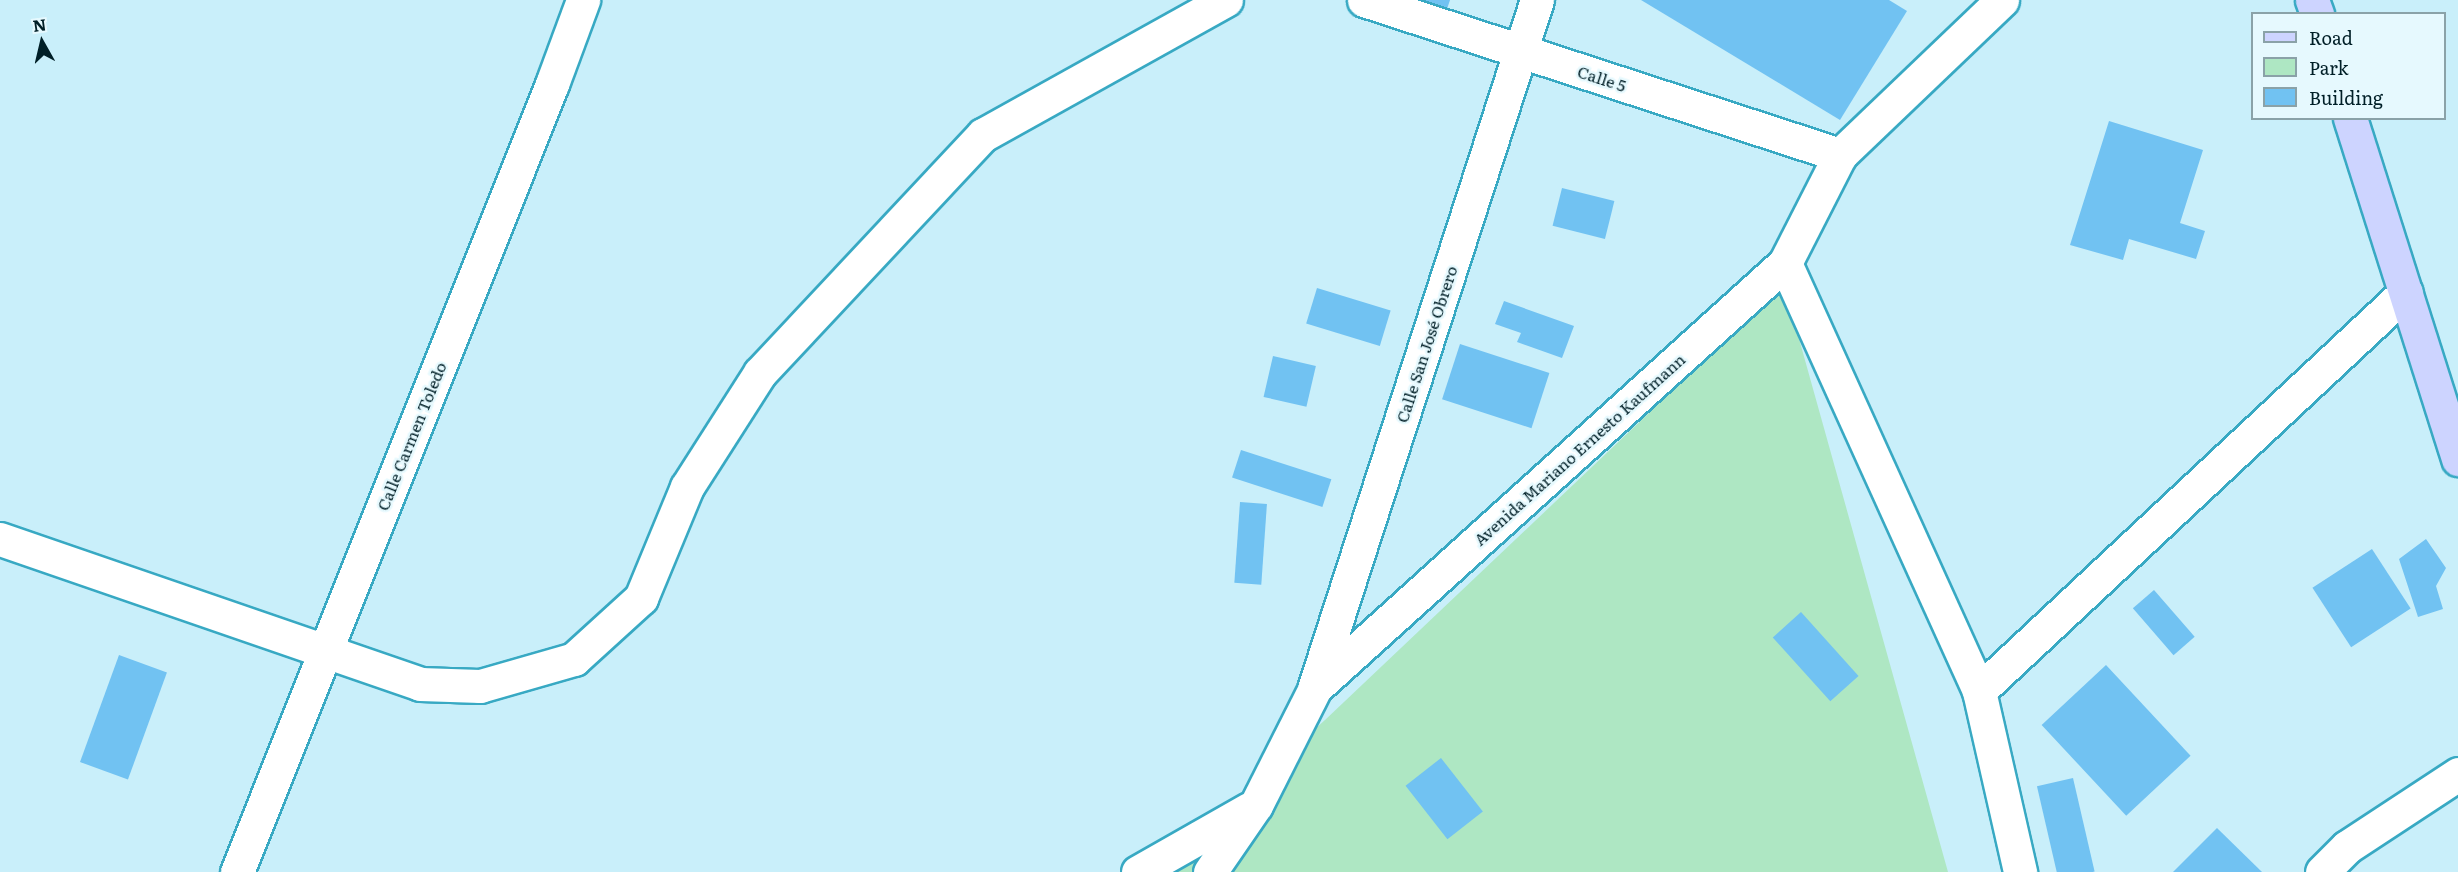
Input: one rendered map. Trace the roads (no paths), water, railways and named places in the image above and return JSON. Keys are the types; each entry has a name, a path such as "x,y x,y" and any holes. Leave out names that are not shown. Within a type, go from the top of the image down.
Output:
{"main road":[{"path":"2351,120 2458,459"}],"street":[{"name":"Calle Carmen Toledo","path":"237,872 583,0"},
{"path":"0,539 420,684 480,686 574,659 641,598 687,487 760,373 983,135 1226,0"},
{"name":"Calle 5","path":"1364,0 1840,155"},
{"name":"Calle San José Obrero","path":"1315,688 1537,0"},
{"name":"Avenida Mariano Ernesto Kaufmann","path":"1210,872 1256,805 1315,688 1785,263 1840,155 2002,0"},
{"path":"1785,263 1979,691 2020,872"},
{"path":"1979,691 2406,292"},
{"path":"2322,872 2347,847 2458,774"},
{"path":"1138,872 1256,805"}]}
